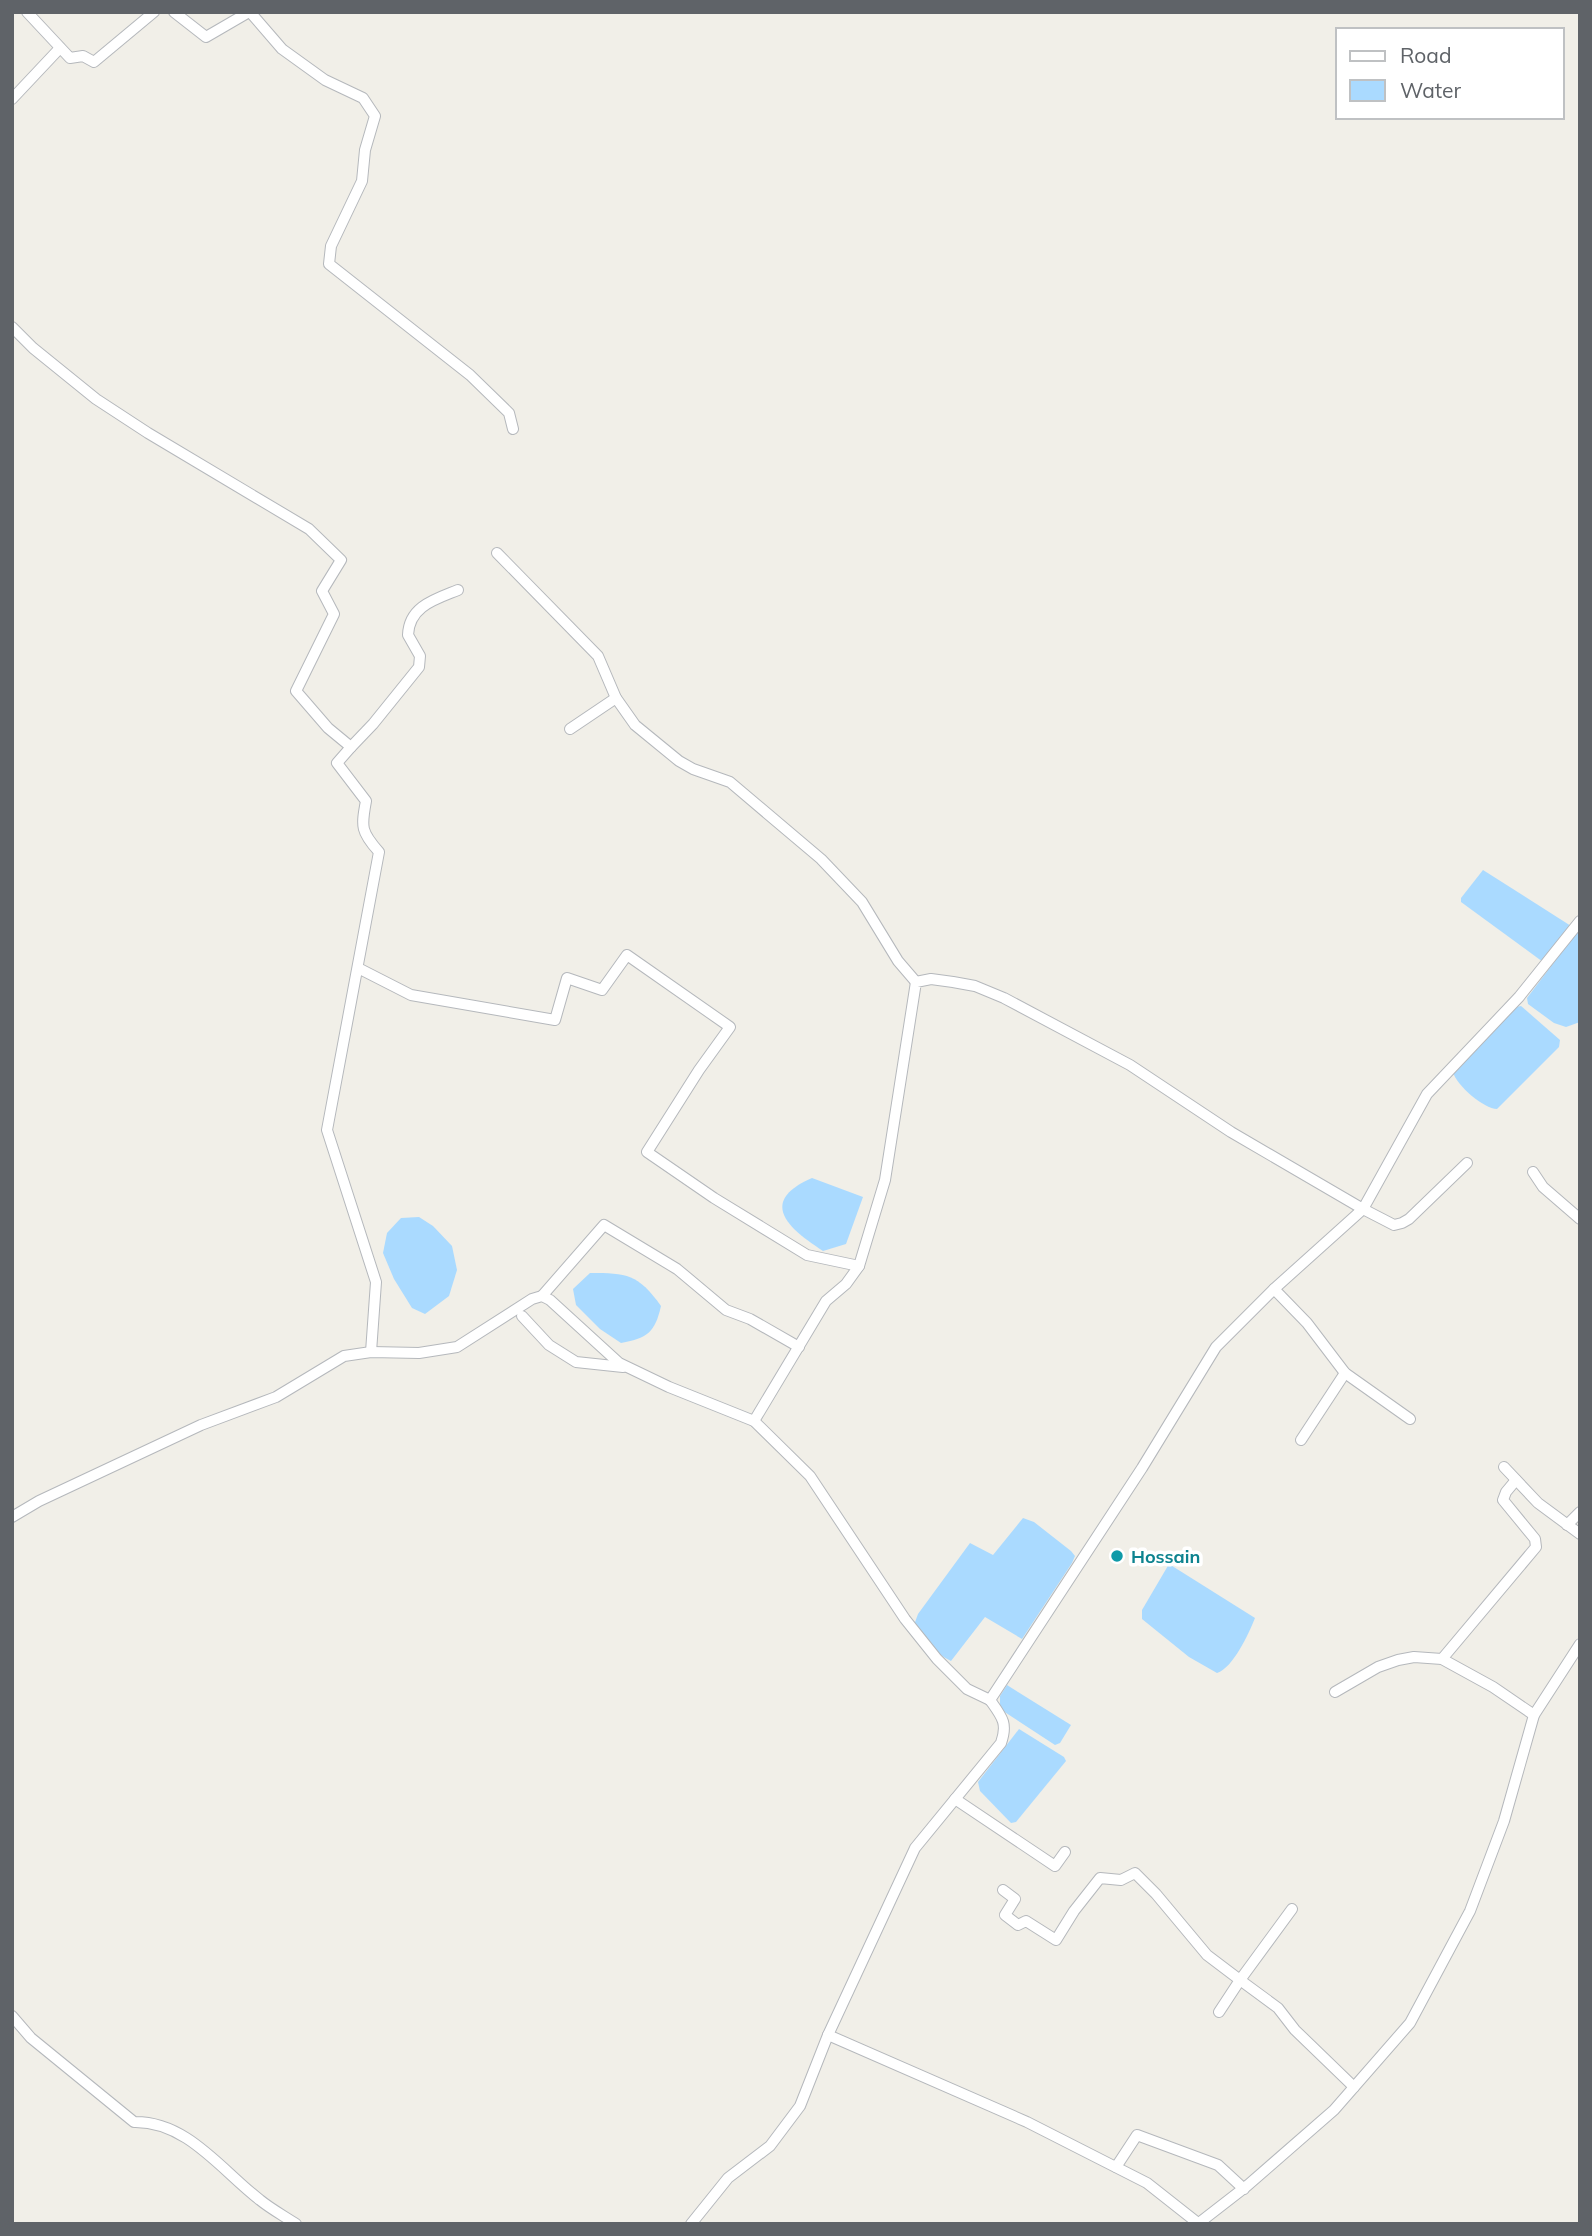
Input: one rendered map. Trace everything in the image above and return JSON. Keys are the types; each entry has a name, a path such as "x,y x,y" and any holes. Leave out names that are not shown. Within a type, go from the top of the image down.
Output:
{"street":[{"path":"27,12 70,58 83,56 94,62 154,12"},
{"path":"174,12 206,37 249,12 282,50 325,80 363,98 375,116 365,150 362,181 331,246 329,264 470,375 509,413 513,429"},
{"path":"12,99 60,48"},
{"path":"12,327 33,348 96,399 309,529 341,560 322,591 334,614 296,691 328,728 351,747"},
{"path":"497,553 598,656 616,698 635,725 679,761 730,782 821,859 862,902 881,937 916,982 885,1180 859,1266 846,1284 826,1301 754,1421"},
{"path":"371,1352 376,1282 327,1130 379,852 366,838 362,825 366,800 337,763 419,667 420,656 408,635 412,619 426,603 458,590"},
{"path":"570,729 616,698"},
{"path":"990,1700 1142,1468 1216,1347 1274,1289 1363,1209 1427,1094 1519,997 1580,921"},
{"path":"360,969 411,995 555,1020 567,978 602,990 627,955 730,1027 699,1070 648,1152 714,1198 807,1255 859,1266"},
{"path":"916,982 931,979 954,982 975,986 1004,998 1130,1065 1231,1132 1394,1225 1402,1223 1467,1163"},
{"path":"1533,1172 1543,1187 1580,1219"},
{"path":"12,1517 39,1501 201,1425 276,1397 344,1356 371,1352 419,1353 457,1348 532,1299 542,1296 604,1224 677,1269 726,1310 799,1347"},
{"path":"1274,1289 1307,1324 1345,1373 1410,1419"},
{"path":"542,1296 550,1300 619,1363 669,1387 754,1421 810,1476 905,1619 937,1659 967,1689 990,1700 1006,1730 1001,1743 915,1848 874,1931 800,2106 770,2146 728,2178 691,2224"},
{"path":"522,1316 549,1345 576,1362 630,1368"},
{"path":"1301,1440 1345,1373"},
{"path":"1504,1467 1538,1503 1580,1534"},
{"path":"1442,1658 1536,1547 1535,1539 1503,1500 1516,1480"},
{"path":"1567,1525 1580,1511"},
{"path":"828,2035 1027,2122 1116,2167 1147,2183 1199,2224 1244,2189 1334,2110 1409,2023 1470,1911 1504,1821 1534,1715 1580,1644"},
{"path":"1335,1692 1378,1667 1398,1660 1414,1657 1442,1658 1493,1687 1534,1715"},
{"path":"955,1799 1055,1866 1065,1852"},
{"path":"1003,1889 1016,1899 1005,1915 1018,1925 1026,1921 1056,1940 1074,1911 1100,1878 1121,1880 1135,1873 1207,1955 1278,2008 1295,2030 1354,2087"},
{"path":"1219,2012 1292,1909"},
{"path":"12,2016 31,2038 134,2122 149,2122 183,2134 261,2201 296,2224"},
{"path":"1116,2167 1137,2135 1218,2165 1244,2189"}],"water":[{"path":"1483,870 1571,926 1543,962 1461,902 1461,898"},
{"path":"1580,928 1580,1022 1566,1027 1554,1023 1528,1004 1527,998"},
{"path":"1521,1006 1560,1040 1559,1047 1497,1109 1492,1108 1478,1101 1465,1089 1453,1072 1516,1007"},
{"path":"812,1178 863,1197 846,1244 823,1251 799,1234 784,1215 782,1206 786,1196 795,1187"},
{"path":"419,1217 433,1226 452,1246 457,1270 449,1296 425,1314 412,1308 394,1279 383,1253 387,1233 401,1218"},
{"path":"590,1273 623,1275 645,1287 661,1306 653,1328 638,1339 621,1343 600,1329 576,1305 573,1289"},
{"path":"1023,1518 1034,1522 1071,1551 1075,1556 1072,1563 1022,1639 985,1617 951,1661 945,1658 914,1625 918,1614 970,1543 993,1555"},
{"path":"1169,1564 1255,1618 1234,1657 1217,1673 1189,1657 1142,1619 1142,1610"},
{"path":"1007,1685 1071,1725 1060,1743 1055,1745 1000,1709 1000,1696"},
{"path":"1019,1729 1064,1757 1066,1761 1016,1822 1011,1823 980,1791 978,1782"}],"place":[{"name":"Hossain","path":"1117,1556"}]}
